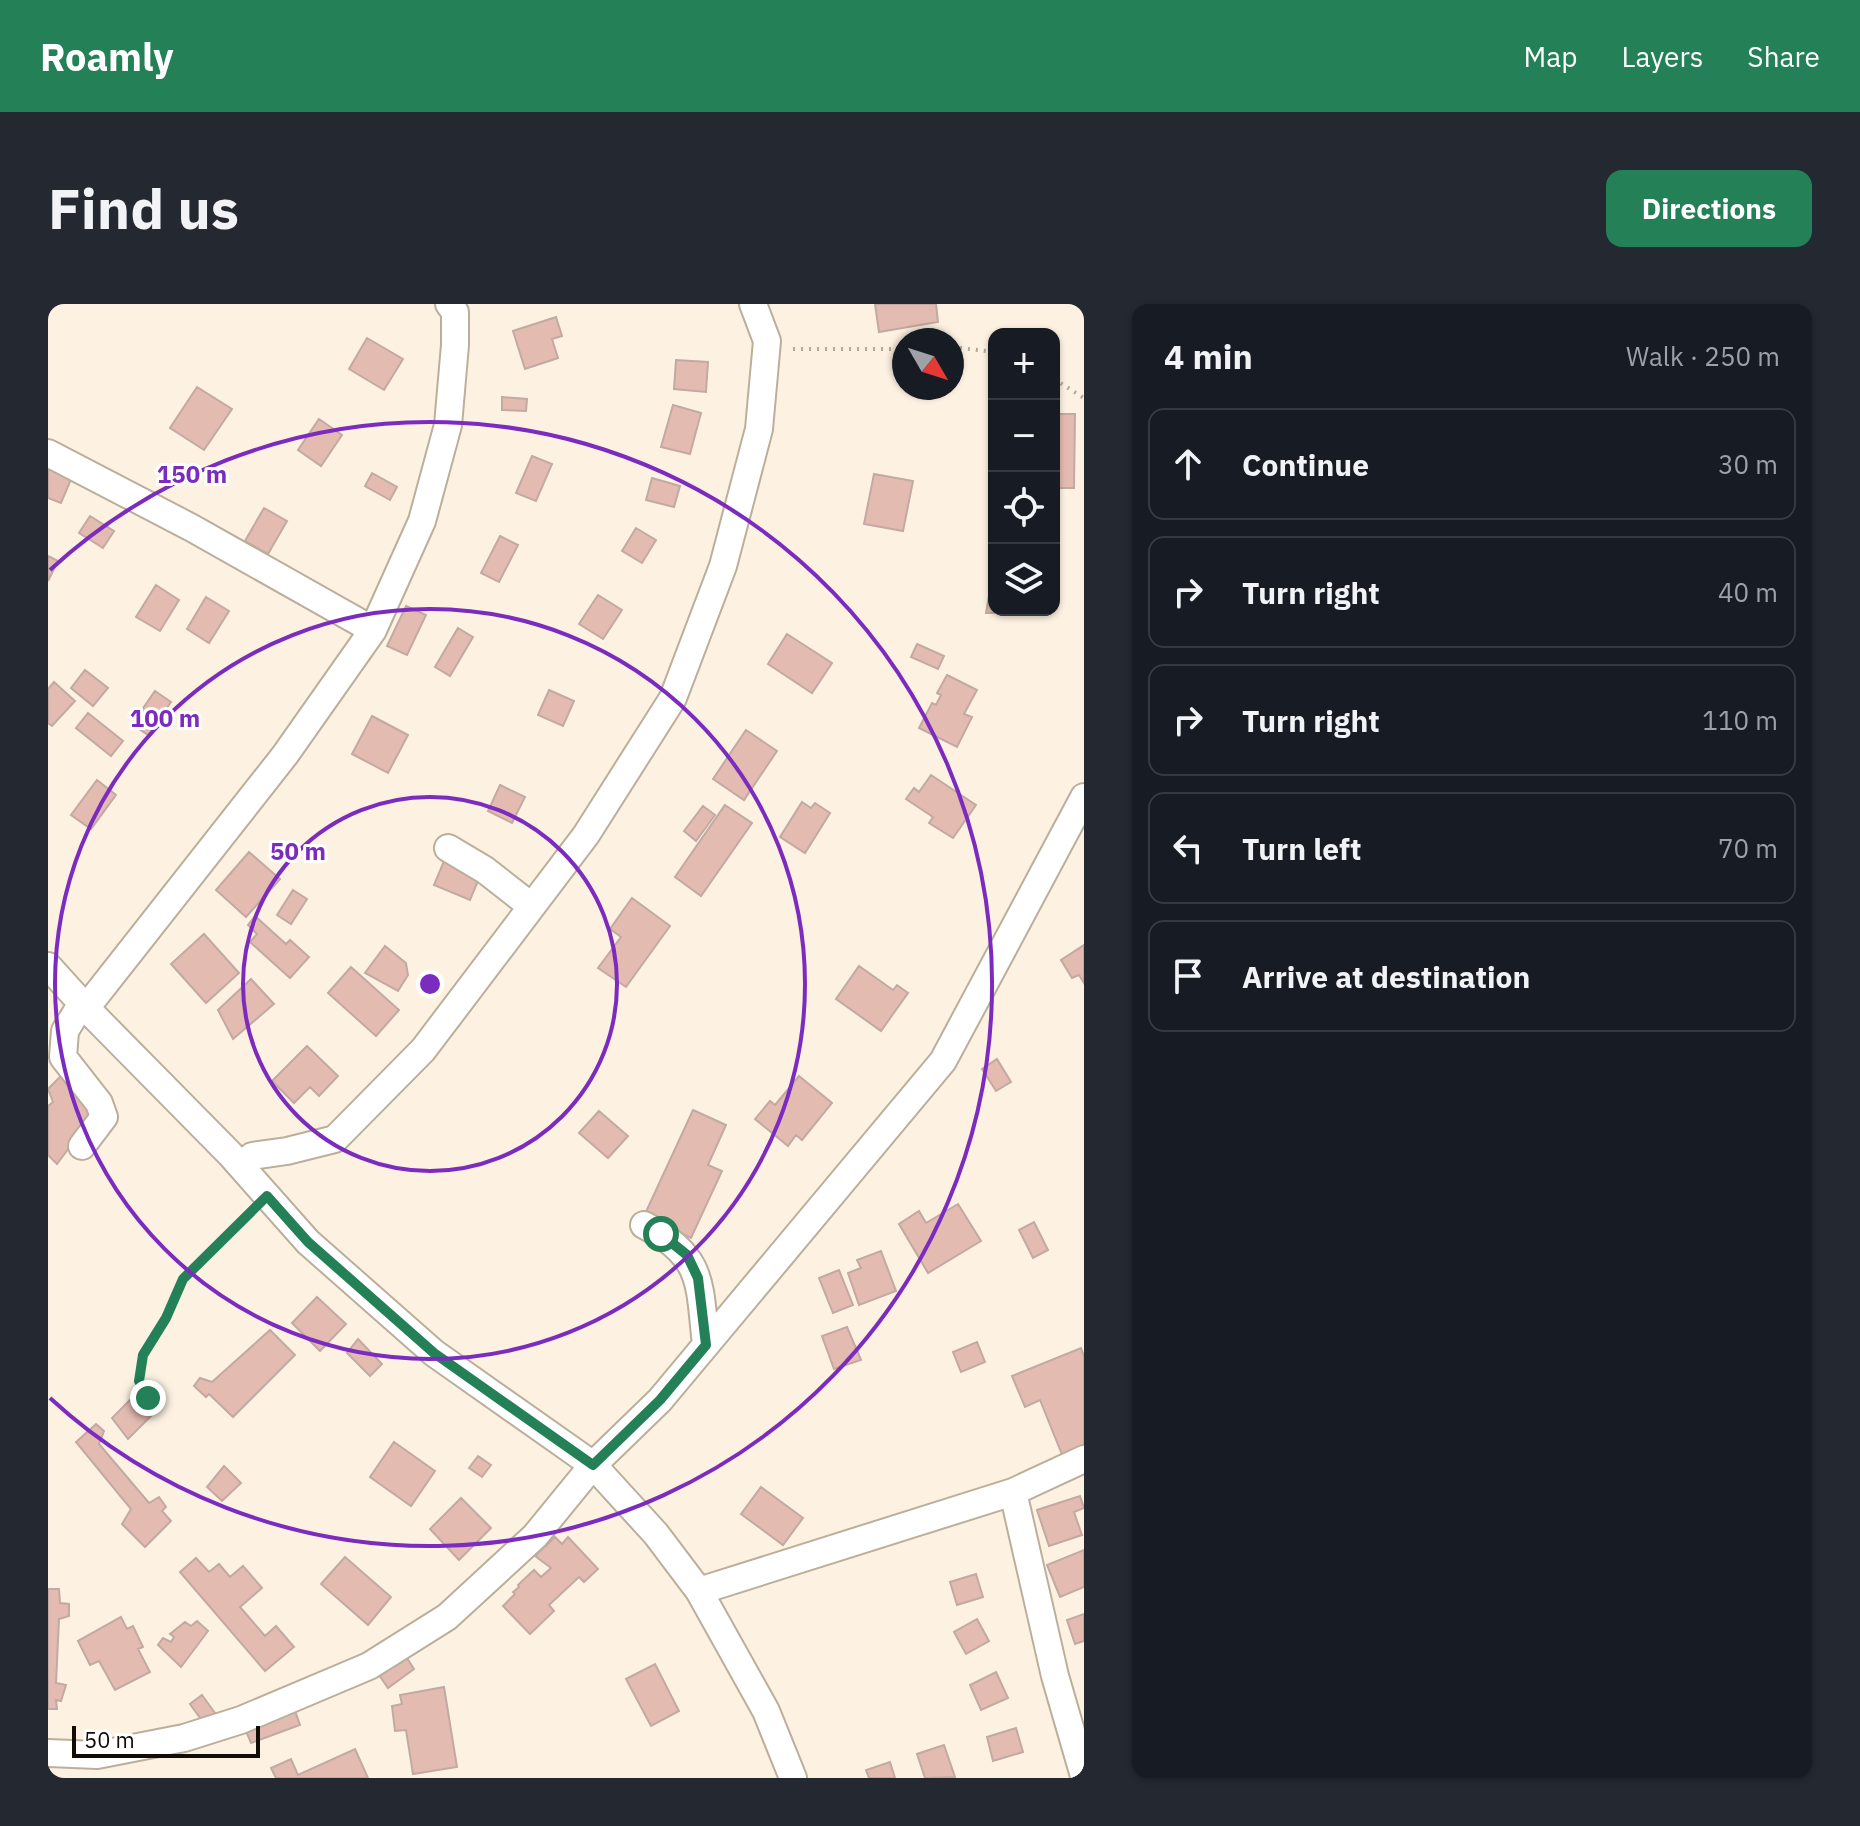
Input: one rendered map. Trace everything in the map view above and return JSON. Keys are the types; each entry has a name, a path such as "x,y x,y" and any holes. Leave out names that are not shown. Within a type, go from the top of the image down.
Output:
{"street":[{"path":"241,1166 252,1156 335,1139 423,1050 586,835 673,698 723,566 759,429 767,341 753,304"},
{"path":"82,1146 104,1117 99,1103 63,1057 65,1031 285,755 373,630 422,521 448,425 458,307"},
{"path":"48,453 192,528 373,630"},
{"path":"48,1753 98,1767 241,1720 369,1666 447,1617 535,1536 593,1465 660,1400 943,1061 1084,797"},
{"path":"448,848 485,870 531,906"},
{"path":"48,966 241,1166 308,1242 434,1353 593,1465 656,1534 699,1591 766,1711 793,1778"},
{"path":"644,1225 687,1255 693,1266 698,1278 706,1345"},
{"path":"699,1591 1013,1492 1084,1459"},
{"path":"1013,1492 1055,1676 1084,1775 1074,1778"}],"path":[{"path":"767,341 795,349 892,349"},
{"path":"964,348 988,351"},
{"path":"1060,383 1084,398"},
{"path":"148,1398 139,1381 143,1355 166,1318 183,1279 267,1196"}],"building":[{"path":"875,304 936,304 938,322 879,332"},
{"path":"556,317 562,336 552,339 558,358 525,369 513,331"},
{"path":"367,338 403,359 384,390 349,369"},
{"path":"676,360 708,362 706,392 674,389"},
{"path":"197,387 232,409 204,450 170,428"},
{"path":"502,397 527,399 526,411 502,410"},
{"path":"673,405 701,413 690,454 661,447"},
{"path":"1060,414 1075,414 1074,488 1060,488"},
{"path":"319,419 342,435 321,466 298,450"},
{"path":"532,456 552,464 536,501 516,493"},
{"path":"48,465 75,470 61,503 48,498"},
{"path":"372,473 397,487 390,500 365,486"},
{"path":"874,474 913,481 903,531 864,524"},
{"path":"652,478 680,486 674,507 646,500"},
{"path":"264,508 287,521 268,554 245,541"},
{"path":"90,516 114,531 103,548 79,533"},
{"path":"636,528 656,540 642,563 622,551"},
{"path":"500,536 518,545 499,582 481,573"},
{"path":"48,556 58,561 48,581"},
{"path":"156,585 179,600 160,631 136,617"},
{"path":"598,595 622,610 603,639 579,624"},
{"path":"206,597 229,611 209,643 187,629"},
{"path":"406,606 426,615 407,655 387,646"},
{"path":"458,628 473,637 450,676 435,667"},
{"path":"787,634 832,663 812,693 768,664"},
{"path":"917,644 944,656 938,669 911,657"},
{"path":"85,670 108,688 93,706 71,688"},
{"path":"947,675 977,690 964,714 972,717 957,747 919,728 932,703 936,705 941,695 937,693"},
{"path":"54,682 75,701 52,726 48,723 48,689"},
{"path":"549,690 574,701 563,726 538,715"},
{"path":"155,691 171,702 148,735 132,724"},
{"path":"88,713 123,741 111,756 76,728"},
{"path":"372,716 408,735 388,773 352,754"},
{"path":"746,730 777,751 744,800 713,779"},
{"path":"931,775 976,805 953,838 929,823 933,817 906,799 914,788 919,792"},
{"path":"97,780 116,795 91,829 71,815"},
{"path":"500,785 525,797 512,823 488,811"},
{"path":"802,802 811,808 815,803 830,813 805,853 780,837"},
{"path":"725,805 752,823 701,896 675,877"},
{"path":"703,806 715,815 696,841 684,831"},
{"path":"249,852 280,879 246,917 216,890"},
{"path":"444,861 480,876 470,900 434,885"},
{"path":"293,890 307,899 291,924 277,915"},
{"path":"632,898 670,926 626,987 598,968 621,937 610,929"},
{"path":"255,916 286,944 290,940 309,957 290,978 250,942 257,934 248,925"},
{"path":"204,934 239,973 206,1003 171,964"},
{"path":"1084,945 1084,983 1079,975 1072,978 1061,960"},
{"path":"385,946 406,963 408,975 398,991 365,973"},
{"path":"859,966 893,990 897,985 908,993 881,1031 836,999"},
{"path":"351,967 399,1010 376,1036 328,993"},
{"path":"251,979 274,1004 233,1039 218,1010"},
{"path":"307,1046 338,1076 319,1096 310,1087 294,1103 272,1081"},
{"path":"997,1059 1011,1082 996,1091 982,1069"},
{"path":"63,1074 97,1110 57,1164 48,1155 48,1106 53,1102 48,1089"},
{"path":"799,1076 832,1103 802,1140 796,1135 788,1146 755,1119 770,1101 775,1105"},
{"path":"693,1110 726,1125 708,1165 722,1171 691,1238 644,1216"},
{"path":"599,1111 628,1136 608,1158 579,1133"},
{"path":"958,1204 981,1241 928,1273 899,1224 919,1211 926,1223"},
{"path":"1034,1222 1048,1250 1033,1258 1019,1230"},
{"path":"881,1251 896,1291 859,1305 848,1273 861,1268 857,1260"},
{"path":"839,1270 853,1305 833,1313 819,1278"},
{"path":"317,1297 346,1324 320,1351 292,1323"},
{"path":"847,1327 861,1360 834,1369 822,1336"},
{"path":"270,1330 295,1355 233,1417 209,1394 206,1397 194,1386 200,1378 212,1382"},
{"path":"358,1339 382,1364 370,1376 347,1353"},
{"path":"977,1342 985,1362 961,1372 953,1352"},
{"path":"1081,1348 1084,1356 1084,1448 1063,1457 1040,1400 1025,1407 1012,1376"},
{"path":"133,1397 151,1416 128,1439 112,1418"},
{"path":"96,1424 104,1431 99,1444 149,1503 159,1497 166,1507 162,1511 171,1521 145,1547 122,1524 131,1509 76,1442"},
{"path":"394,1442 435,1471 411,1506 370,1477"},
{"path":"478,1456 491,1465 482,1477 469,1468"},
{"path":"224,1466 241,1483 222,1501 207,1487"},
{"path":"761,1487 803,1518 783,1545 741,1514"},
{"path":"1080,1496 1084,1508 1074,1512 1082,1535 1049,1546 1037,1510"},
{"path":"461,1498 491,1528 459,1560 430,1529"},
{"path":"555,1537 562,1544 568,1537 598,1569 584,1582 579,1577 549,1605 554,1611 530,1634 503,1606 534,1570 541,1577 551,1568 535,1556"},
{"path":"1084,1550 1084,1587 1060,1597 1047,1565"},
{"path":"345,1557 391,1597 368,1625 321,1584"},
{"path":"196,1558 209,1572 219,1564 230,1577 243,1566 262,1588 240,1607 265,1636 276,1626 294,1647 265,1671 180,1572"},
{"path":"976,1574 983,1597 957,1605 950,1582"},
{"path":"48,1589 59,1589 60,1603 69,1604 69,1616 59,1619 56,1683 66,1685 61,1701 56,1700 57,1709 48,1709"},
{"path":"1084,1614 1084,1641 1075,1644 1067,1620"},
{"path":"121,1617 127,1629 133,1626 143,1647 138,1649 150,1672 115,1690 99,1661 90,1665 78,1641"},
{"path":"977,1619 989,1641 966,1654 954,1632"},
{"path":"197,1621 208,1631 181,1667 158,1645 163,1638 171,1642 174,1637 170,1634 185,1622 191,1626"},
{"path":"405,1655 414,1669 388,1688 379,1675"},
{"path":"655,1664 679,1711 651,1726 626,1679"},
{"path":"996,1672 1008,1698 981,1710 970,1685"},
{"path":"444,1687 457,1767 413,1774 406,1730 395,1731 392,1706 402,1704 400,1695"},
{"path":"202,1695 220,1720 208,1729 190,1704"},
{"path":"293,1705 300,1725 251,1743 243,1724"},
{"path":"1016,1728 1023,1752 993,1761 987,1737"},
{"path":"944,1745 955,1777 925,1778 917,1754"},
{"path":"355,1749 368,1778 276,1778 271,1768 291,1759 298,1775"},
{"path":"890,1762 895,1778 869,1778 866,1770"}],"route":[{"path":"148,1398 139,1381 143,1355 166,1318 183,1279 267,1196 308,1242 434,1353 593,1465 660,1400 706,1345 698,1278 687,1255 661,1234"}]}
